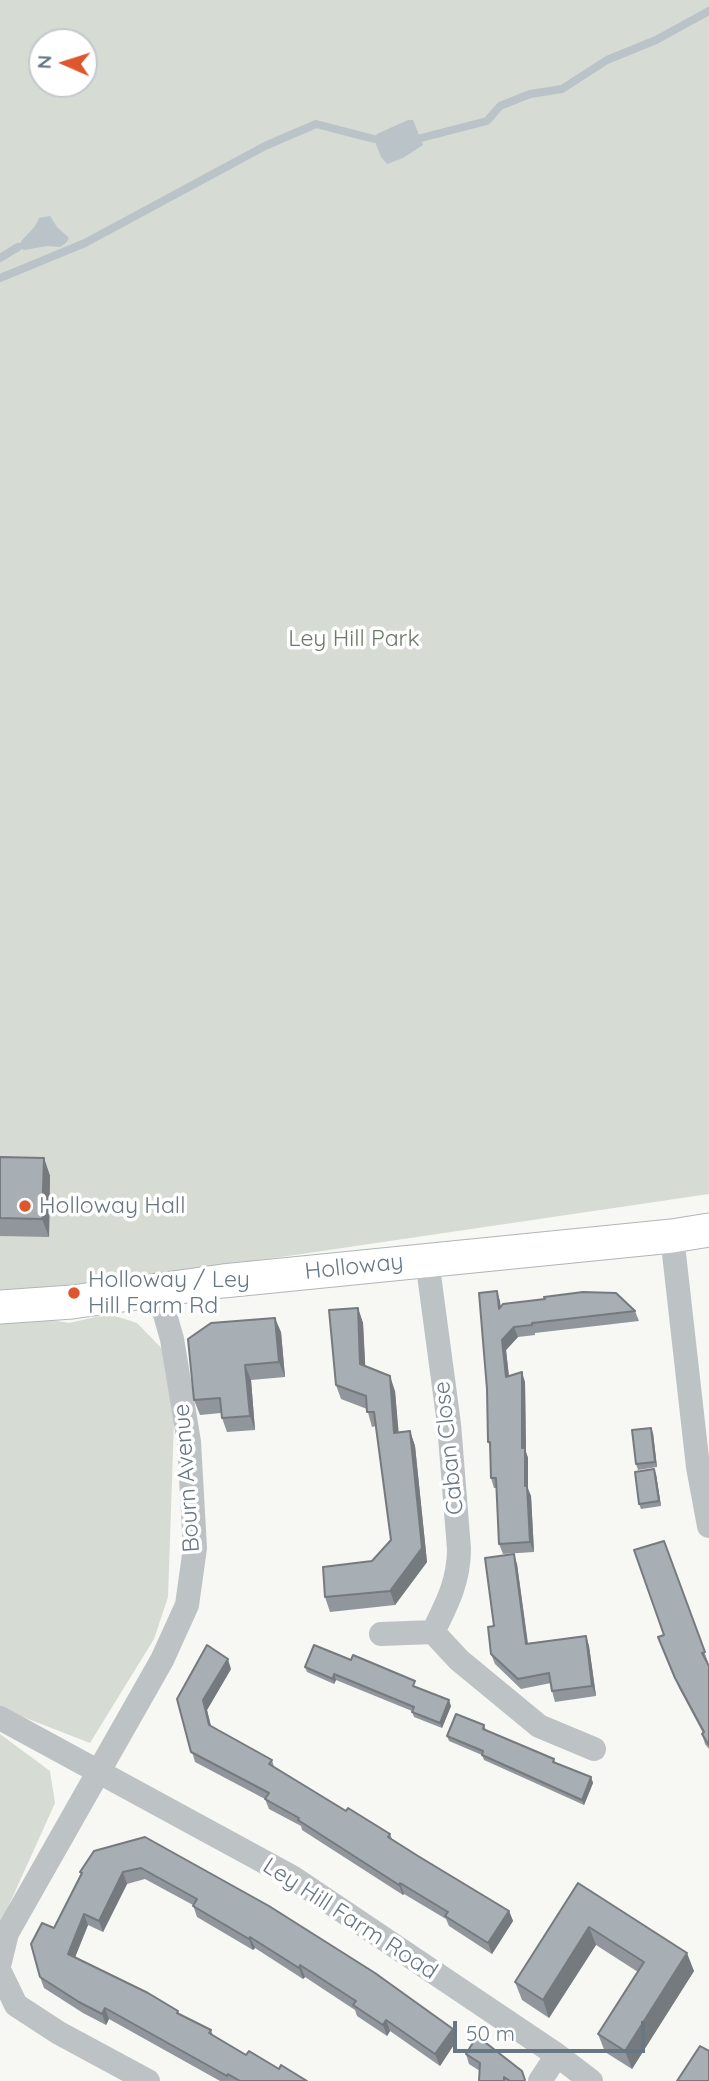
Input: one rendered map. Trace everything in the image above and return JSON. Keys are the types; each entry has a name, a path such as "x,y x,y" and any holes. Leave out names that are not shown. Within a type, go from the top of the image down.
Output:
{"street":[{"name":"Holloway","path":"0,1307 72,1302 223,1281 672,1236 709,1230"},
{"path":"672,1236 698,1468 709,1526"},
{"name":"Caban Close","path":"427,1260 449,1424 459,1549 459,1568 453,1593 433,1632"},
{"name":"Bourn Avenue","path":"0,1962 7,1933 162,1660 187,1605 195,1548 189,1441 172,1339 158,1290"},
{"path":"380,1634 433,1632 459,1660 539,1726 594,1749"},
{"name":"Ley Hill Farm Road","path":"0,1718 292,1877 557,2055 591,2081"},
{"path":"0,1972 16,2005 59,2033 148,2081"},
{"path":"540,2081 557,2055"}],"green space":[{"name":"Ley Hill Park","path":"0,0 709,0 709,1194 152,1276 0,1292"},
{"path":"0,1311 69,1323 109,1314 137,1323 176,1363 168,1597 154,1639 90,1743 0,1708"},
{"path":"0,1734 50,1771 55,1803 0,1925"}],"shaded area":[{"path":"413,120 423,145 403,158 387,164 374,139 377,134"},
{"path":"50,216 69,238 66,243 60,247 24,250 18,247 39,218"}],"building":[{"name":"Holloway Hall","path":"0,1157 44,1158 42,1219 0,1218"},
{"path":"497,1291 499,1309 503,1304 583,1292 616,1293 635,1311 532,1323 514,1327 502,1340 506,1377 522,1372 522,1448 525,1448 530,1542 499,1544 496,1478 491,1478 488,1442 487,1389 479,1293"},
{"path":"358,1308 360,1364 390,1376 394,1433 410,1431 422,1548 390,1591 325,1597 323,1567 372,1561 391,1540 374,1412 367,1412 366,1396 336,1385 329,1310"},
{"path":"275,1318 279,1362 245,1365 250,1416 222,1418 220,1398 194,1400 188,1339 211,1323"},
{"path":"651,1428 655,1462 636,1464 632,1430"},
{"path":"654,1469 659,1501 639,1504 635,1472"},
{"path":"664,1541 705,1652 702,1653 709,1666 709,1745 675,1678 658,1637 664,1635 634,1550"},
{"path":"514,1554 526,1644 586,1636 592,1686 552,1691 549,1673 518,1679 491,1654 488,1627 494,1626 485,1558"},
{"path":"207,1645 228,1659 203,1700 209,1725 272,1760 269,1764 346,1811 348,1808 390,1834 388,1837 509,1911 488,1943 445,1916 448,1912 400,1883 399,1885 298,1820 299,1818 265,1799 269,1793 191,1752 177,1699"},
{"path":"314,1645 351,1660 353,1655 415,1681 413,1686 449,1700 440,1723 412,1712 414,1707 334,1674 333,1679 305,1667"},
{"path":"456,1714 484,1725 483,1729 554,1759 553,1762 591,1777 582,1800 482,1755 483,1751 447,1736"},
{"path":"145,1837 269,1906 375,1973 453,2029 435,2054 386,2020 383,2025 353,2005 356,2001 300,1965 299,1968 193,1906 197,1899 141,1868 123,1872 99,1921 84,1914 68,1954 148,1993 178,2011 177,2013 211,2030 209,2033 246,2055 249,2051 279,2069 281,2065 307,2081 240,2081 228,2074 227,2076 105,2008 102,2014 79,2002 40,1977 31,1944 42,1923 54,1928 82,1873 80,1872 94,1851"},
{"path":"578,1883 687,1953 625,2051 598,2034 644,1962 589,1927 543,2000 515,1982"},
{"path":"477,2036 522,2071 525,2080 510,2081 504,2077 504,2081 479,2081 480,2063 466,2054"},
{"path":"700,2046 709,2051 709,2081 677,2081"}],"waterway":[{"path":"421,138 487,121 500,106 530,94 562,89 607,60 656,40 709,11"},
{"path":"0,278 85,243 265,146 316,124 374,139"},
{"path":"0,258 18,247"}],"place":[{"name":"Holloway Hall","path":"25,1206"},
{"name":"Holloway / Ley Hill Farm Rd","path":"74,1293"}]}
